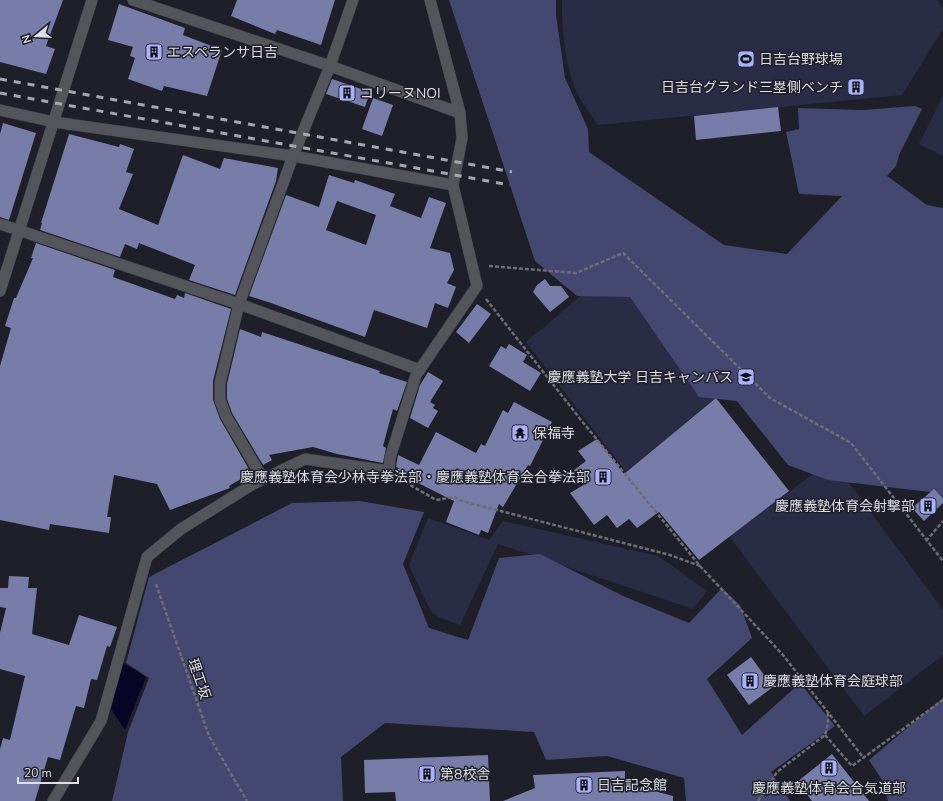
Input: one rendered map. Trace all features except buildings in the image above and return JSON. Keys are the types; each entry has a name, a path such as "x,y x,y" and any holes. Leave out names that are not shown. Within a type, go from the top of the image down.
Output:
{"street":[{"path":"0,291 92,0"},
{"path":"133,0 330,66 460,113"},
{"path":"263,479 226,416 220,400 220,383 239,304 293,156 330,66 353,0"},
{"path":"53,801 101,721 147,557 181,529 263,479 305,459 389,471 390,458 416,375 477,286 453,185 462,138 460,113 430,0"},
{"path":"0,110 54,122 293,156 453,185"},
{"path":"0,224 239,304 420,370"}],"path":[{"path":"471,264 576,273 623,253 770,398 851,443 943,561"},
{"path":"477,286 581,420 700,566 784,655 863,757"},
{"path":"389,471 436,500 455,497 462,501 670,554 700,566"},
{"path":"926,541 943,521"},
{"name":"理工坂","path":"147,557 209,736 247,801"},
{"path":"825,735 852,766 943,700"},
{"path":"758,801 777,772 825,735 828,724 828,711"}],"shaded area":[{"path":"449,0 556,0 556,15 565,78 588,129 589,152 724,245 787,254 842,196 799,194 786,132 799,129 798,108 862,110 915,106 922,109 899,155 896,166 887,176 927,205 943,208 943,497 938,493 828,480 788,465 737,401 699,397 630,297 577,296 535,261"},
{"name":"日吉台野球場","path":"562,0 937,0 943,8 943,29 902,95 598,125 582,102 572,80 568,66 562,25"},
{"path":"943,96 943,156 919,144"},
{"path":"620,263 716,398 626,472 526,342"},
{"path":"832,460 943,610 943,655 864,716 729,536"},
{"path":"360,501 424,512 403,564 429,628 468,640 499,558 540,554 623,596 689,623 722,588 740,605 752,638 707,679 742,735 800,683 835,726 771,772 790,801 686,801 684,778 607,756 546,760 534,732 385,723 341,757 343,801 112,801 128,732 149,678 126,663 149,577 292,503"},
{"path":"428,518 489,540 503,521 658,556 707,591 693,609 498,544 460,625 441,618 431,612 409,565"},
{"path":"123,663 146,677 125,730 111,709"},
{"path":"943,698 943,801 888,801 882,780 869,760"}],"railway":[{"path":"0,79 512,172"},
{"path":"0,93 510,185"}],"place":[{"name":"エスペランサ日吉","path":"154,52"},
{"name":"日吉台野球場","path":"746,59"},
{"name":"日吉台グランド三塁側ベンチ","path":"856,87"},
{"name":"コリーヌNOI","path":"347,93"},
{"name":"慶應義塾大学 日吉キャンパス","path":"746,377"},
{"name":"保福寺","path":"520,433"},
{"name":"慶應義塾体育会少林寺拳法部・慶應義塾体育会合拳法部","path":"603,477"},
{"name":"慶應義塾体育会射撃部","path":"928,506"},
{"name":"慶應義塾体育会庭球部","path":"750,681"},
{"name":"慶應義塾体育会合気道部","path":"829,768"},
{"name":"第8校舎","path":"427,774"},
{"name":"日吉記念館","path":"584,785"}]}
